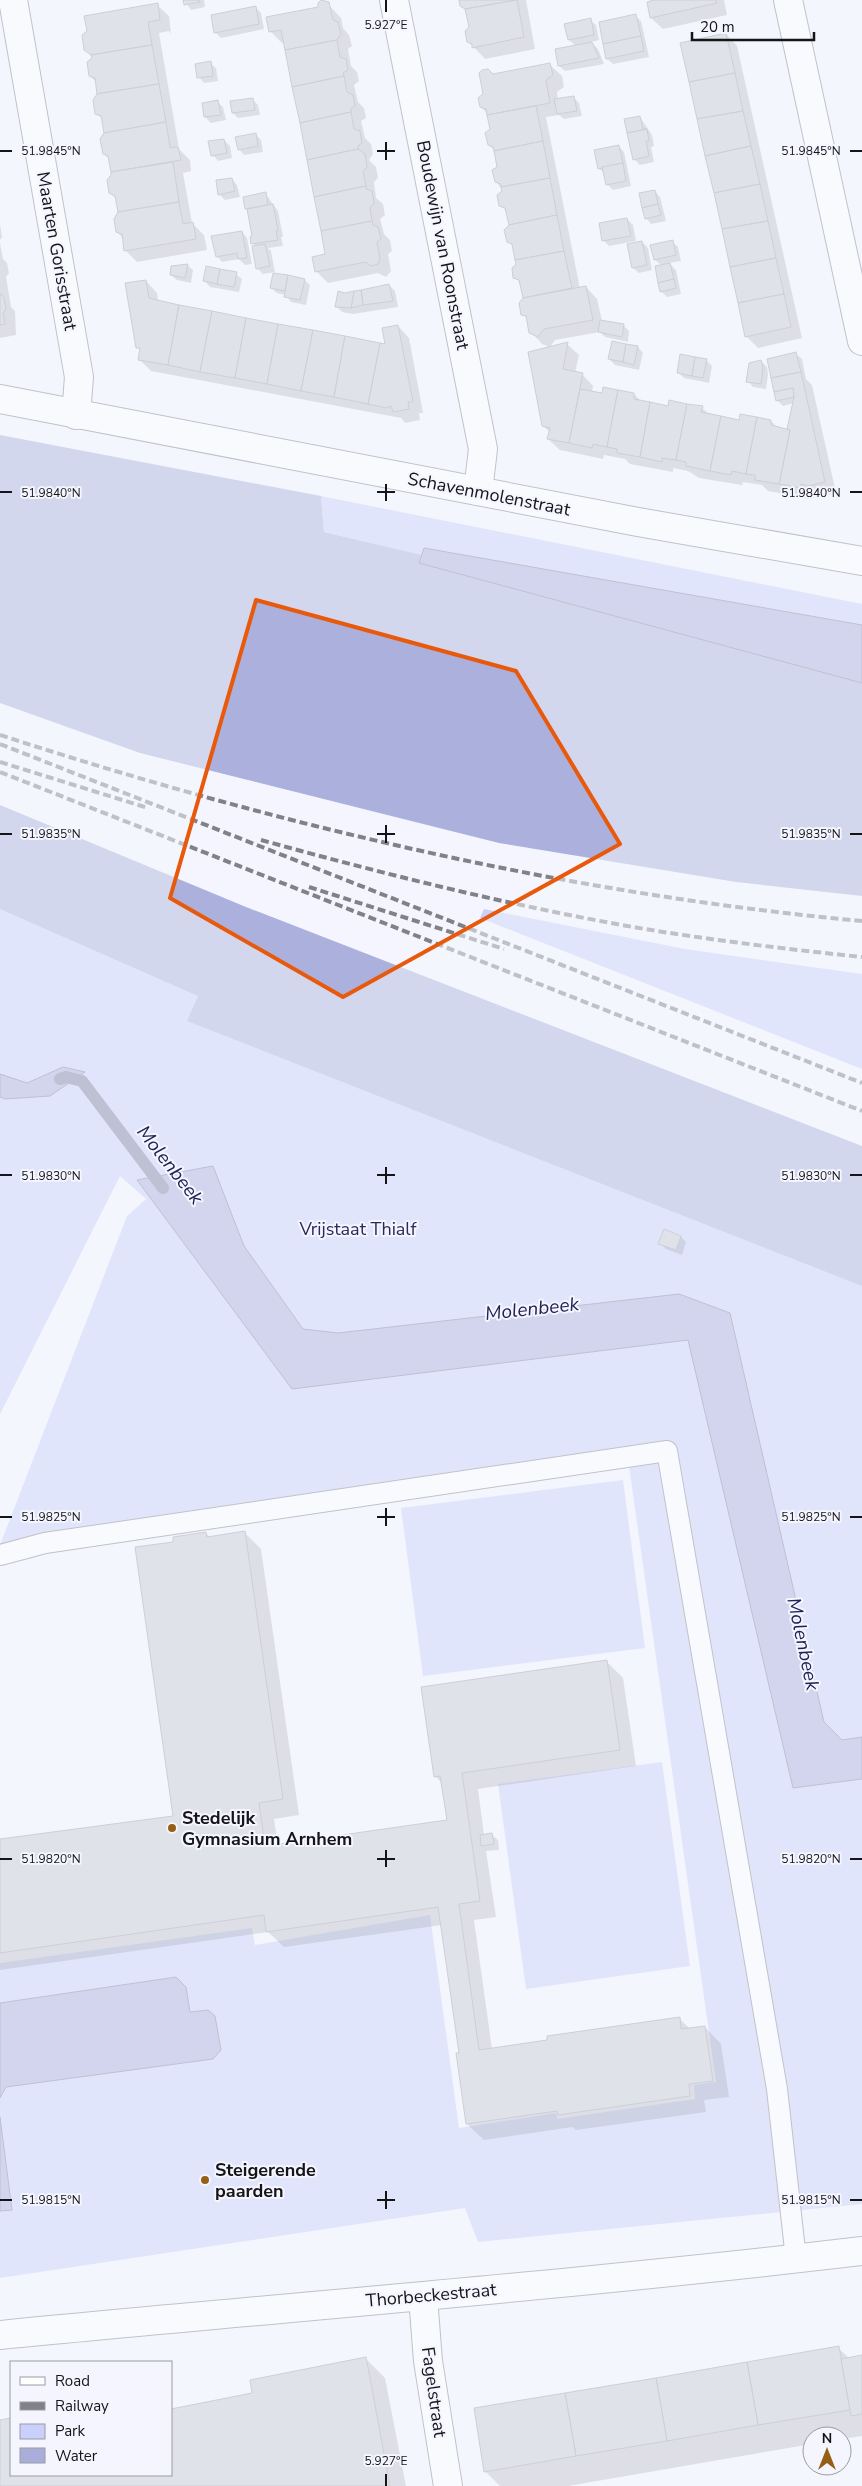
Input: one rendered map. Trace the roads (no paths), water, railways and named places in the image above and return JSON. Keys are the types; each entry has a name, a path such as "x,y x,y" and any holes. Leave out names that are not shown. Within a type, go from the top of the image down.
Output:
{"street":[{"name":"Maarten Gorisstraat","path":"13,0 79,377 76,414"},
{"name":"Boudewijn van Roonstraat","path":"394,0 483,449 478,491"},
{"path":"788,0 862,341"},
{"name":"Schavenmolenstraat","path":"0,399 766,546 862,560"},
{"name":"Thorbeckestraat","path":"0,2335 302,2305 423,2297 862,2251"},
{"name":"Fagelstraat","path":"423,2297 428,2361 448,2486"}],"lane":[{"path":"0,1555 45,1543 667,1451 776,2089 796,2259"}],"water":[{"path":"424,548 862,625 862,683 419,563"},
{"path":"63,1067 85,1072 50,1096 5,1099 0,1097 0,1074 27,1083"},
{"path":"213,1166 244,1246 303,1329 338,1333 679,1294 730,1313 824,1722 842,1740 862,1737 862,1779 793,1788 688,1340 292,1389 137,1180"},
{"path":"176,1977 186,1987 190,2012 208,2010 215,2016 221,2050 213,2059 6,2087 0,2098 0,2003"},
{"path":"0,2117 12,2210 0,2211"}],"waterway":[{"name":"Molenbeek","path":"60,1079 66,1077 82,1081 163,1188"}],"railway":[{"path":"0,735 212,799 426,852 534,874 643,893 752,909 862,921"},
{"path":"0,744 862,1083"},
{"path":"0,762 148,808"},
{"path":"0,772 862,1111"},
{"path":"261,840 353,865 539,909 662,932 862,957"},
{"path":"309,887 504,949"}],"place":[{"name":"Stedelijk Gymnasium Arnhem","path":"172,1828"},
{"name":"Steigerende paarden","path":"205,2180"}],"park label":[{"name":"Vrijstaat Thialf","path":"358,1229"}]}
